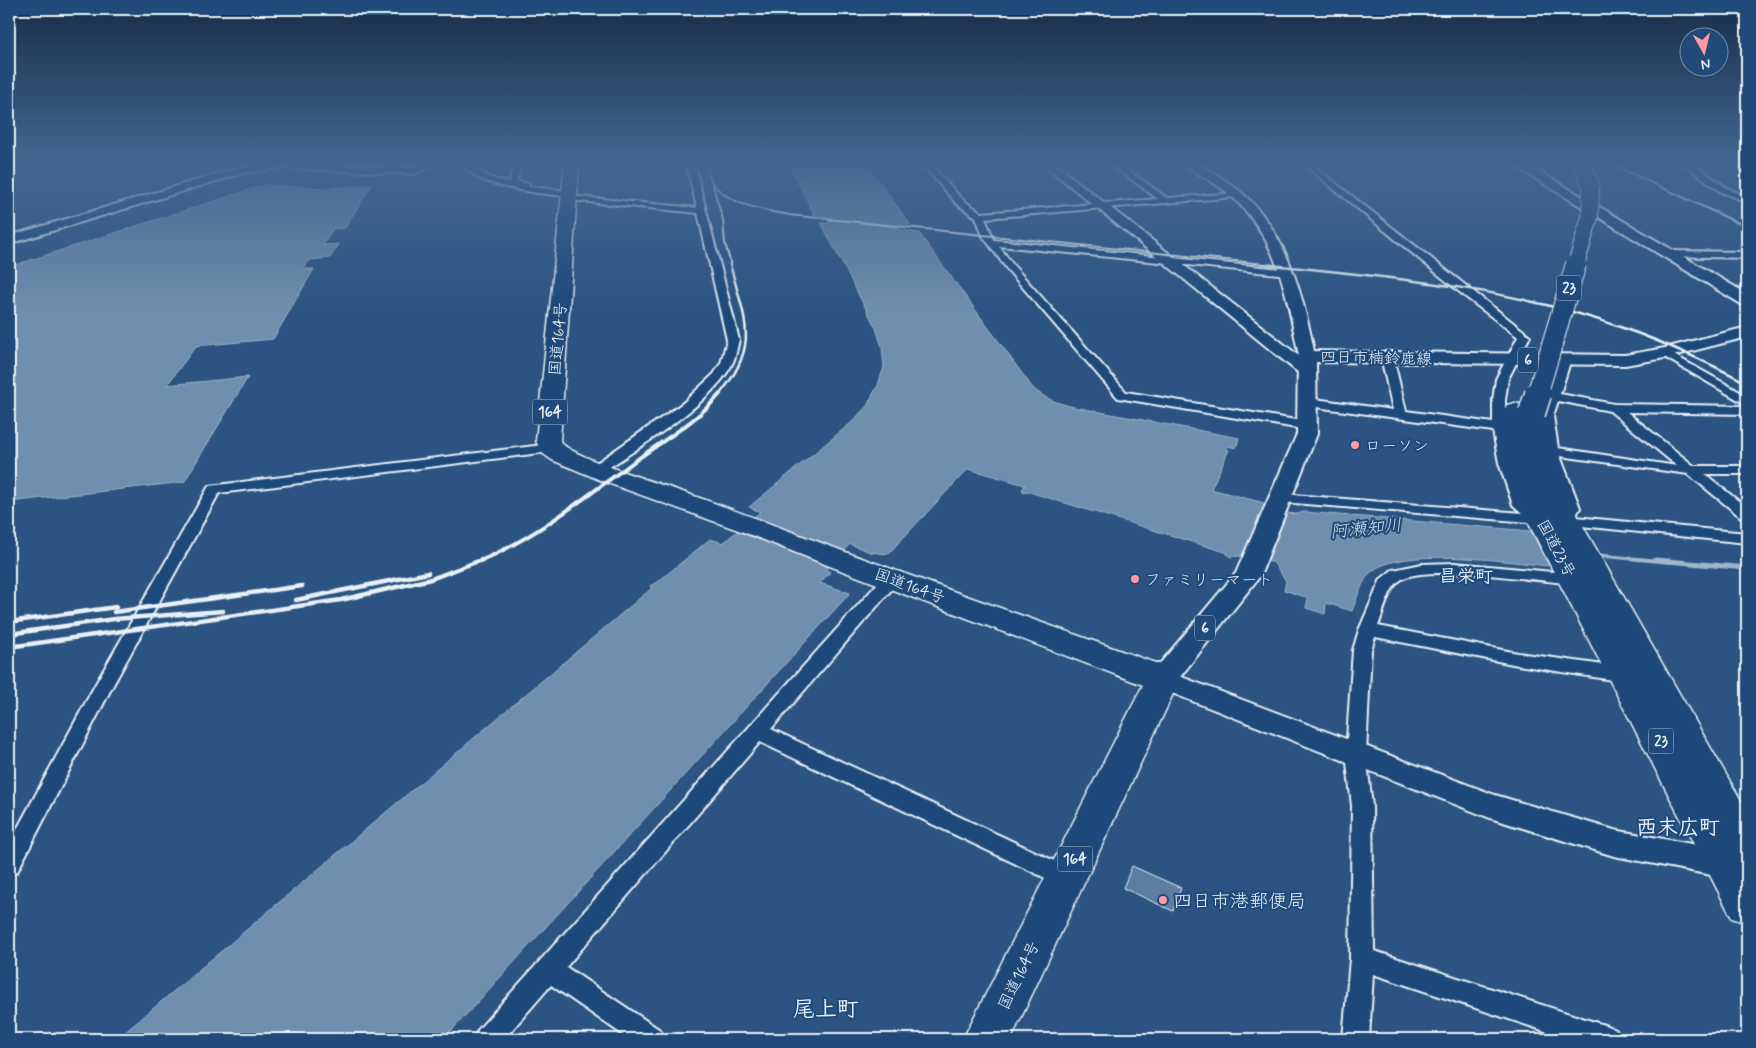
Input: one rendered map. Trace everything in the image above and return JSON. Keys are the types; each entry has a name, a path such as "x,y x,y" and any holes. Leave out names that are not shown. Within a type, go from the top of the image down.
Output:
{"highway":[{"name":"国道164号","path":"568,212 548,442 551,448 561,455 596,470 748,524 837,559 1179,685 1066,877 987,1039"},
{"name":"国道23号","path":"1576,212 1515,417 1540,463 1557,527 1740,860 1747,904"},
{"name":"国道23号","path":"1515,417 1590,217 1590,212"},
{"name":"国道23号","path":"1557,527 1585,577 1625,675 1740,860"}],"main road":[{"path":"1598,212 1747,301"},
{"name":"四日市楠鈴鹿線","path":"1179,685 1247,576 1307,434 1306,363 1388,357 1624,360 1665,353 1747,332"}],"street":[{"path":"9,240 103,212"},
{"path":"596,470 690,403 709,386 727,363 733,340 701,212"},
{"path":"974,212 980,216 1029,212"},
{"path":"1107,212 1168,260 1306,363"},
{"path":"1252,212 1280,254 1288,272 1300,311 1306,363"},
{"path":"1367,212 1524,336 1502,379 1499,400 1515,417"},
{"path":"980,216 981,223 991,242 1010,267 1122,395 1308,426"},
{"path":"991,242 1288,272"},
{"path":"1670,254 1747,255"},
{"path":"1665,353 1747,401"},
{"path":"1388,357 1400,415"},
{"path":"1557,527 1573,508 1559,475 1552,452 1547,416 1565,359"},
{"path":"1552,396 1614,408 1747,410"},
{"path":"1308,402 1400,415 1515,417"},
{"path":"1614,408 1747,515"},
{"path":"1515,417 1506,463 1520,505 1557,527"},
{"path":"9,865 103,687 214,489 551,448"},
{"path":"1552,452 1678,470 1747,470"},
{"path":"1280,501 1557,527 1747,538"},
{"path":"1356,1039 1362,959 1362,806 1349,751 1362,650 1387,583 1398,574 1422,569 1455,568 1585,577"},
{"path":"488,1039 892,578"},
{"path":"1368,630 1518,659 1625,675"},
{"path":"1179,685 1490,806 1570,831 1614,843 1740,860"},
{"path":"756,731 1066,877"},
{"path":"1362,959 1607,1039"},
{"path":"549,969 650,1039"}],"water":[{"path":"180,212 355,212 345,228 333,229 323,245 339,244 330,258 310,260 303,269 314,269 273,339 196,346 167,385 248,377 184,482 9,502 9,267"},
{"path":"813,212 901,212 910,224 894,225 892,228 919,233 1032,387 1046,398 1074,407 1239,438 1236,448 1228,446 1227,449 1229,450 1211,489 1287,509 1288,513 1297,514 1304,512 1531,531 1548,566 1482,559 1429,557 1384,564 1367,576 1352,611 1326,603 1325,614 1306,608 1308,598 1284,590 1286,581 1273,562 1242,556 1231,557 1225,552 1029,492 1023,492 1022,490 1025,485 968,469 888,554 870,552 850,544 826,570 830,572 820,583 850,593 444,1039 117,1039 652,588 650,586 655,584 710,539 723,543 760,512 749,507 851,423 867,406 878,385 884,367 882,347 876,328 821,223 828,223 832,218 815,216"}],"building":[{"name":"四日市港郵便局","path":"1132,866 1181,888 1173,911 1123,888"}],"waterway":[{"name":"阿瀬知川","path":"1594,555 1671,562"},
{"name":"阿瀬知川","path":"1656,560 1747,568"}],"railway":[{"path":"721,212 725,243 731,265"},
{"path":"774,212 1274,265"},
{"path":"1714,212 1747,227"},
{"path":"719,395 741,361 745,347 744,317 730,264"},
{"path":"1262,264 1444,285 1535,302 1639,334 1686,353 1747,383"},
{"path":"478,562 500,552 562,514 671,436 702,412 719,395"},
{"path":"9,647 341,600 431,579 481,560"},
{"path":"296,600 428,573"},
{"path":"114,612 302,586"},
{"path":"9,622 116,607"},
{"path":"9,634 114,619 223,611"}],"place":[{"name":"ローソン","path":"1355,445"},
{"name":"ファミリーマート","path":"1135,579"},
{"name":"四日市港郵便局","path":"1163,900"}],"district":[{"name":"昌栄町","path":"1466,576"},
{"name":"西末広町","path":"1678,827"},
{"name":"尾上町","path":"826,1008"}]}
